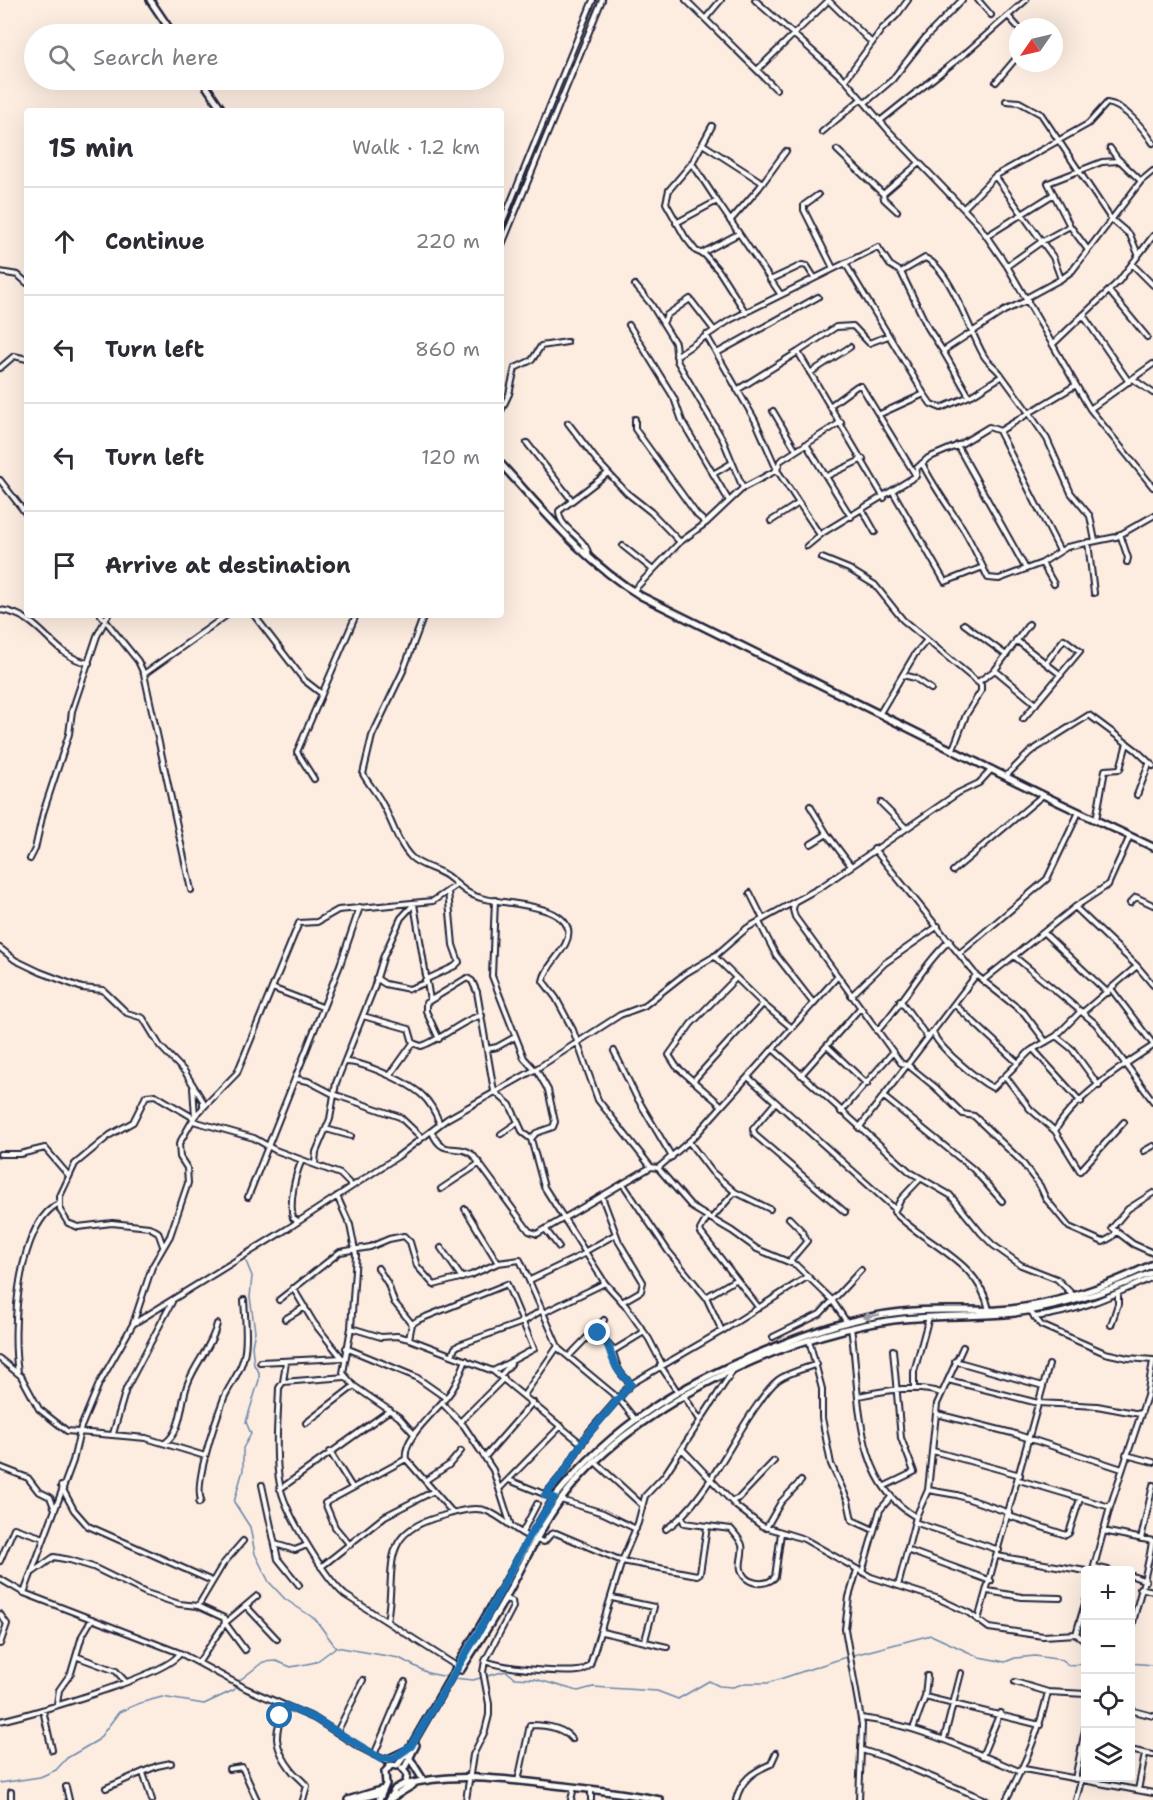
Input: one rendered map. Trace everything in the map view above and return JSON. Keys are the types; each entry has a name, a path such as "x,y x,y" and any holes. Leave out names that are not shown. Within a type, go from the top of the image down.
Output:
{"main road":[{"path":"150,0 166,24"},
{"path":"209,90 221,108"},
{"path":"504,467 589,559 633,591 1043,795 1153,847"},
{"path":"379,1800 384,1788 385,1772 394,1766 411,1746 459,1668 531,1539 557,1499 584,1462 635,1419 677,1391 740,1361 846,1321 904,1312 1012,1308 1073,1295 1153,1264"},
{"path":"557,1499 594,1461 627,1434 684,1396 808,1336 929,1317 1030,1310 1081,1299 1153,1272"},
{"path":"459,1668 505,1599 531,1539"},
{"path":"404,1769 450,1683"},
{"path":"386,1760 398,1756 411,1746"},
{"path":"409,1757 423,1779"},
{"path":"394,1766 404,1769 407,1775 404,1785"},
{"path":"407,1775 423,1779"},
{"path":"350,1800 384,1788 395,1789 423,1779 468,1777 591,1789 660,1800"},
{"path":"388,1800 423,1779"},
{"path":"350,1800 364,1799 384,1788"},
{"path":"388,1800 395,1789"}],"street":[{"path":"504,219 593,0"},
{"path":"504,240 602,0"},
{"path":"686,0 776,89"},
{"path":"705,19 721,0"},
{"path":"755,0 845,80 919,163 964,208 987,236 1027,299 1090,409 1153,487"},
{"path":"757,70 828,0 872,43"},
{"path":"845,80 908,0"},
{"path":"822,132 892,80 925,38 962,0"},
{"path":"978,0 991,15"},
{"path":"880,121 1026,0"},
{"path":"996,82 1009,67"},
{"path":"1006,101 1019,102 1041,114 1111,219 1130,235 1138,254"},
{"path":"964,208 995,176 1088,124 1107,103 1112,103 1135,121 1153,143"},
{"path":"712,126 704,145 666,197 666,203 693,249 702,253 719,271 747,313"},
{"path":"704,145 763,183"},
{"path":"1110,148 1119,161 1141,181"},
{"path":"837,150 874,188 884,194"},
{"path":"730,221 763,183 786,151"},
{"path":"1088,250 1070,225 1048,181 1102,162 1119,161"},
{"path":"692,163 782,295"},
{"path":"884,194 919,163"},
{"path":"943,351 1004,311 1061,279 1088,250 1141,181 1153,171"},
{"path":"995,176 1053,257 1061,279"},
{"path":"884,194 884,199 897,211"},
{"path":"987,236 1054,194"},
{"path":"818,195 804,205 804,210 833,268"},
{"path":"676,223 717,201"},
{"path":"1007,266 1070,225"},
{"path":"702,253 738,233"},
{"path":"1053,344 1109,291 1153,236"},
{"path":"676,356 714,330 878,247 890,265 902,272 928,328 969,396"},
{"path":"902,272 928,258 943,274 975,332 985,357 1002,376 1047,439 1071,493 1090,516 1095,541"},
{"path":"844,263 931,404 938,408 969,396 1002,376"},
{"path":"1132,264 1153,285"},
{"path":"770,280 802,265 807,266 814,278"},
{"path":"0,272 18,275 24,280"},
{"path":"635,285 675,343 676,356 723,440 743,489"},
{"path":"1109,291 1147,337"},
{"path":"717,353 818,297"},
{"path":"662,323 667,315 690,299 714,330"},
{"path":"1083,315 1131,381 1153,393"},
{"path":"629,325 674,398 682,420 729,501"},
{"path":"737,390 836,327 853,326 869,343 888,336"},
{"path":"706,335 762,432 777,470 820,536"},
{"path":"504,405 515,368 532,360 541,346 567,342"},
{"path":"810,373 850,347"},
{"path":"798,352 884,498"},
{"path":"0,368 14,356 24,358"},
{"path":"1090,409 1153,364"},
{"path":"831,405 859,385 880,414 916,476"},
{"path":"999,431 1076,385"},
{"path":"880,414 924,394"},
{"path":"773,411 796,450"},
{"path":"635,419 635,429 697,515 706,523"},
{"path":"633,591 680,542 706,523 743,489 777,470 780,461 841,422"},
{"path":"568,423 608,473 680,542"},
{"path":"807,546 916,476 917,468 922,463 989,427 999,431 1060,552"},
{"path":"526,443 571,499"},
{"path":"806,444 851,517"},
{"path":"957,445 1026,569"},
{"path":"827,476 862,459"},
{"path":"712,474 732,463"},
{"path":"922,463 930,474 937,492 964,530 988,578 993,580 1042,563 1060,552 1120,534 1153,516"},
{"path":"589,559 585,545 570,531 559,516 560,508 608,473"},
{"path":"0,480 24,511"},
{"path":"893,492 945,582 982,567"},
{"path":"771,521 799,503"},
{"path":"862,509 875,532"},
{"path":"1120,534 1128,558 1126,562"},
{"path":"1088,542 1094,593"},
{"path":"623,546 653,570"},
{"path":"822,558 865,578 884,595 903,620 978,682 982,688 966,715 953,749"},
{"path":"1042,563 1054,584"},
{"path":"0,610 24,616"},
{"path":"26,618 69,656 89,663"},
{"path":"103,618 138,661 144,674 191,890"},
{"path":"30,859 69,734 72,711 97,636 106,618"},
{"path":"144,674 222,618"},
{"path":"256,618 304,680 322,694"},
{"path":"314,779 297,752 355,618"},
{"path":"377,981 409,989 459,962 453,945 451,886 448,876 411,857 362,771 372,736 403,671 423,618"},
{"path":"964,624 1006,655"},
{"path":"978,682 995,670 1029,624"},
{"path":"1023,719 1080,651 1066,639 1046,663"},
{"path":"880,713 915,654 927,640"},
{"path":"1016,640 1061,675"},
{"path":"995,670 1036,704"},
{"path":"903,675 915,678 931,689"},
{"path":"1006,776 1030,752 1089,715 1127,743 1151,765 1137,795"},
{"path":"1096,820 1105,770 1120,769 1127,743"},
{"path":"133,1324 336,1198 351,1185 432,1132 440,1124 496,1093 620,1015 644,1006 686,973 714,956 743,931 795,902 958,793 979,783 992,769"},
{"path":"953,871 1043,795"},
{"path":"881,802 906,828"},
{"path":"810,806 851,866"},
{"path":"960,953 1047,879 1079,812"},
{"path":"811,844 827,834"},
{"path":"985,980 1045,934 1075,907 1111,882 1130,836"},
{"path":"874,849 950,940 976,975 1024,1013 1046,1042"},
{"path":"451,886 470,895 521,904 555,915 565,921 568,932 566,942 546,972 543,981 556,998 577,1042 598,1100 651,1167"},
{"path":"24,1593 99,1384 133,1324 152,1266 170,1236 186,1190 187,1168 180,1157 178,1146 202,1108 237,1073 299,923 318,922 338,910 414,904 437,899 451,886"},
{"path":"750,893 776,955 814,1004"},
{"path":"1130,903 1136,897 1153,905"},
{"path":"495,900 492,976 514,1037 527,1064 535,1069 548,1090 555,1122 553,1127 536,1133 531,1139"},
{"path":"795,902 792,910 795,917 902,1063 909,1066 963,1114 975,1116 1021,1161 1040,1186 1046,1199 1069,1227 1102,1242 1112,1237 1117,1231"},
{"path":"315,1164 316,1152 330,1119 335,1092 363,1016 401,918 414,904"},
{"path":"414,904 425,982 430,1000"},
{"path":"248,1197 296,1079 360,907"},
{"path":"1075,907 1137,966 1153,985"},
{"path":"851,996 885,963 938,926"},
{"path":"1045,934 1110,992 1153,1045 1126,1063 1099,1086 1055,1131"},
{"path":"877,1031 918,979 926,963 950,940"},
{"path":"0,948 15,960 40,972 82,988 103,990 127,1013 143,1018 160,1046 185,1072 203,1101 202,1108"},
{"path":"714,956 763,1004 792,1028"},
{"path":"1015,957 1082,1012 1107,1036 1153,1101"},
{"path":"933,1032 937,1041 952,1056 991,1088 1001,1083 1018,1063 1056,1036 1082,1012 1110,992 1137,966"},
{"path":"859,1128 909,1066 976,975"},
{"path":"658,1168 689,1142 838,976"},
{"path":"439,1039 426,1011 426,1003 467,978 472,981 477,992 496,1093 510,1105 518,1123 531,1139 544,1187 605,1283 625,1303 644,1332 677,1391"},
{"path":"721,1105 672,1061 670,1052 692,1024 736,978"},
{"path":"272,988 322,1007"},
{"path":"900,1000 928,1038"},
{"path":"693,1082 763,1004"},
{"path":"954,1004 1018,1063"},
{"path":"801,1075 860,1008"},
{"path":"363,1016 409,1029 413,1043"},
{"path":"413,1043 421,1046 439,1039 473,1016 482,1016"},
{"path":"1056,1036 1072,1049 1099,1086"},
{"path":"487,1049 497,1047 514,1037"},
{"path":"390,1076 413,1043"},
{"path":"826,1046 867,1084"},
{"path":"1036,1049 1081,1102"},
{"path":"773,1050 859,1128 920,1179 950,1195 981,1233 1008,1256 1021,1265 1057,1279 1073,1295"},
{"path":"614,1051 636,1096 672,1157"},
{"path":"841,1112 893,1052"},
{"path":"346,1062 363,1064 390,1076 424,1096 440,1124"},
{"path":"1005,1076 1030,1109 1055,1131 1080,1170 1124,1122"},
{"path":"748,1077 912,1228 967,1269 983,1294 989,1310"},
{"path":"296,1079 308,1080 400,1117 422,1138"},
{"path":"192,1085 194,1119"},
{"path":"163,1247 161,1236 149,1227 112,1223 92,1226 72,1225 63,1217 60,1203 60,1196 78,1161 97,1149 110,1135 133,1122 146,1096 155,1095 194,1119 340,1174 351,1185"},
{"path":"884,1097 930,1137 973,1169 1002,1201"},
{"path":"203,1101 210,1102"},
{"path":"775,1103 753,1132 845,1212"},
{"path":"501,1134 518,1123"},
{"path":"326,1129 351,1136"},
{"path":"432,1132 436,1141 444,1148 469,1151 529,1231 537,1234 651,1167 658,1168 686,1202 757,1250 790,1261 832,1300 846,1321"},
{"path":"689,1142 712,1172 735,1192 770,1209"},
{"path":"1144,1151 1153,1146"},
{"path":"0,1154 20,1154 45,1148 69,1176"},
{"path":"298,1221 293,1218 292,1211 297,1174 302,1160"},
{"path":"441,1188 480,1163"},
{"path":"894,1209 920,1179"},
{"path":"623,1184 668,1251 706,1297 722,1331"},
{"path":"735,1192 700,1232 735,1281 759,1308"},
{"path":"1153,1193 1132,1205 1118,1218 1112,1228 1133,1244 1153,1253"},
{"path":"602,1197 616,1234 643,1282 640,1291 625,1303"},
{"path":"336,1198 350,1225 356,1249 351,1328 342,1370 354,1386 390,1410 414,1434"},
{"path":"60,1203 44,1215 33,1232 27,1250 14,1325 14,1347 18,1373 39,1409 50,1420 67,1431 80,1434 113,1434 146,1438 204,1454"},
{"path":"465,1209 498,1263"},
{"path":"789,1218 801,1230 807,1241 790,1261"},
{"path":"546,1230 559,1247"},
{"path":"530,1280 616,1234"},
{"path":"279,1299 340,1252 370,1247 404,1236 410,1242 417,1266 433,1285 462,1278 498,1263 520,1260 558,1346 618,1398 635,1419"},
{"path":"441,1248 462,1278"},
{"path":"378,1268 388,1284 394,1302 412,1324"},
{"path":"773,1336 820,1314 861,1270"},
{"path":"545,1495 582,1444 631,1384 722,1331 807,1276"},
{"path":"1034,1317 1047,1316 1118,1293 1153,1277"},
{"path":"706,1297 735,1281"},
{"path":"454,1354 454,1348 466,1342 523,1322 605,1283"},
{"path":"409,1338 412,1324 427,1315 504,1284 508,1285 534,1349 511,1364 493,1371"},
{"path":"293,1288 343,1358"},
{"path":"1111,1325 1118,1293"},
{"path":"199,1503 201,1500 198,1487 205,1467 204,1454 224,1397 245,1355 244,1300"},
{"path":"113,1434 126,1389 172,1301"},
{"path":"285,1319 305,1307"},
{"path":"1030,1310 1041,1325 1105,1353 1153,1360 1147,1396 1110,1507 1095,1566"},
{"path":"914,1389 914,1372 929,1317"},
{"path":"569,1356 604,1320"},
{"path":"164,1444 173,1437 188,1382 214,1337 217,1324"},
{"path":"351,1328 381,1337 409,1338 493,1371 582,1444"},
{"path":"851,1328 862,1436 891,1497 916,1517"},
{"path":"596,1330 613,1351 614,1363 631,1384"},
{"path":"613,1351 644,1332"},
{"path":"808,1336 817,1364 831,1464 848,1501 852,1520 873,1530"},
{"path":"524,1395 558,1346"},
{"path":"898,1586 917,1522 916,1517 928,1490 941,1393 963,1347"},
{"path":"346,1348 376,1358 416,1377 446,1398"},
{"path":"885,1486 914,1472 901,1438 893,1350"},
{"path":"260,1362 343,1358"},
{"path":"0,1359 18,1373"},
{"path":"453,1513 406,1459 406,1446 446,1398 466,1360"},
{"path":"955,1361 1043,1386"},
{"path":"286,1362 283,1382 279,1388 280,1489 307,1545 321,1567 345,1595 372,1615 387,1621 459,1668"},
{"path":"460,1422 502,1377 511,1364"},
{"path":"666,1529 682,1517 728,1451 746,1419 775,1382 789,1374 817,1364"},
{"path":"978,1620 1020,1478 1049,1365"},
{"path":"485,1661 506,1666 580,1671 590,1665 622,1561 636,1529 648,1491 664,1476 732,1372"},
{"path":"283,1382 297,1383 345,1377"},
{"path":"948,1380 1038,1403 1097,1406 1140,1414"},
{"path":"306,1423 354,1386"},
{"path":"858,1396 914,1389 941,1393"},
{"path":"684,1396 700,1420"},
{"path":"485,1457 533,1402"},
{"path":"442,1403 460,1422 485,1457 500,1488 510,1524"},
{"path":"280,1489 390,1410"},
{"path":"937,1413 1012,1433 1030,1441 1094,1458 1122,1469"},
{"path":"500,1488 561,1426"},
{"path":"682,1449 750,1519 766,1528 804,1539 859,1571 939,1599 989,1628 1010,1633 1043,1636 1076,1634 1081,1638"},
{"path":"426,1480 449,1465 461,1450"},
{"path":"933,1451 1110,1507"},
{"path":"330,1452 352,1487"},
{"path":"1126,1455 1153,1462"},
{"path":"350,1545 335,1527 325,1504 406,1459"},
{"path":"594,1461 642,1505"},
{"path":"731,1501 739,1498 774,1461"},
{"path":"0,1467 28,1478 38,1491 50,1497 54,1508"},
{"path":"508,1480 545,1495 603,1513 636,1529"},
{"path":"766,1528 781,1502 801,1481"},
{"path":"262,1485 274,1544 281,1564 299,1585"},
{"path":"1140,1539 1153,1485"},
{"path":"61,1486 74,1510 88,1526 212,1581"},
{"path":"928,1490 957,1495 1066,1535 1069,1533 1080,1499"},
{"path":"321,1567 385,1516 434,1491"},
{"path":"859,1800 861,1718 855,1677 848,1653 846,1621 859,1571 880,1510 891,1497"},
{"path":"522,1533 537,1504"},
{"path":"387,1621 392,1562 403,1535 421,1521 479,1509 510,1524 531,1539 544,1542 551,1534 556,1533 622,1561 697,1575 700,1572 707,1527"},
{"path":"682,1517 688,1524 732,1530 742,1546 741,1569 746,1578 756,1583 771,1581 775,1576 781,1533"},
{"path":"917,1522 999,1550"},
{"path":"0,1561 15,1528 44,1538"},
{"path":"1103,1531 1152,1541 1146,1581 1140,1588 1133,1620"},
{"path":"198,1606 212,1581 243,1541"},
{"path":"274,1544 295,1551 307,1545"},
{"path":"907,1550 991,1581"},
{"path":"997,1556 1081,1570"},
{"path":"31,1575 49,1559 61,1558 93,1568 146,1593 179,1604 198,1606 220,1616 245,1650"},
{"path":"1135,1577 1146,1581"},
{"path":"0,1579 24,1593 199,1662 247,1689 337,1732 394,1766"},
{"path":"1140,1588 1153,1591"},
{"path":"988,1592 1022,1597 1060,1598"},
{"path":"199,1662 225,1623 256,1596"},
{"path":"612,1598 655,1608 645,1640"},
{"path":"466,1800 473,1755 485,1731 489,1715 484,1678 485,1661 513,1607 512,1601 505,1599"},
{"path":"246,1606 278,1639"},
{"path":"0,1644 7,1624 1,1616"},
{"path":"1076,1634 1081,1617"},
{"path":"57,1705 59,1690 71,1673 78,1657 78,1647 90,1618"},
{"path":"602,1632 668,1647"},
{"path":"0,1721 105,1691 173,1663 180,1653"},
{"path":"78,1657 116,1671 125,1681"},
{"path":"944,1739 961,1673"},
{"path":"913,1729 925,1696 927,1676"},
{"path":"337,1732 363,1680"},
{"path":"374,1755 405,1682"},
{"path":"1015,1682 1048,1692 1081,1694"},
{"path":"1006,1800 1022,1771 1040,1725 1048,1692"},
{"path":"925,1696 1000,1713 1040,1725"},
{"path":"286,1706 278,1720 275,1739 290,1766 306,1786 303,1800"},
{"path":"43,1710 52,1750"},
{"path":"1135,1711 1153,1716"},
{"path":"982,1756 1000,1713"},
{"path":"861,1718 891,1722 944,1739 1022,1771 1081,1781 1076,1800"},
{"path":"517,1781 530,1725 552,1727 565,1732 572,1739"},
{"path":"862,1750 986,1800"},
{"path":"1135,1751 1153,1755"},
{"path":"1075,1779 1081,1752"},
{"path":"736,1800 744,1781 753,1772 771,1764 776,1753"},
{"path":"1138,1790 1145,1754"},
{"path":"106,1788 157,1766 171,1763"},
{"path":"229,1769 242,1767 258,1800"},
{"path":"143,1773 152,1800"},
{"path":"1087,1782 1153,1793"},
{"path":"66,1787 69,1800"},
{"path":"571,1800 574,1787"},
{"path":"591,1789 591,1800"},
{"path":"11,1792 11,1800"}],"waterway":[{"path":"245,1259 252,1276 250,1297 255,1331 252,1346 254,1365 259,1372 259,1380 246,1422 251,1434 243,1448 243,1470 234,1502 250,1527 255,1554 269,1582 285,1599 315,1619 335,1646"},
{"path":"452,1678 473,1680 506,1671 515,1678 535,1679 578,1691 593,1687 657,1691 678,1699 709,1681 719,1686 733,1687 746,1683 768,1683 846,1657 931,1635 979,1657 1005,1662 1015,1658 1035,1656 1063,1660 1068,1665 1081,1664"},
{"path":"0,1783 40,1777 56,1770 67,1758 98,1740 119,1712 162,1697 204,1704 234,1690 240,1680 263,1662 276,1661 291,1667 307,1664 316,1662 336,1647 399,1658 428,1673 447,1677"},
{"path":"1135,1663 1153,1665"}],"route":[{"path":"280,1716 286,1706 314,1718 381,1759 394,1758 411,1746 498,1598 529,1537 554,1498 545,1495 565,1471 585,1438 631,1384 620,1373 614,1363 613,1351 598,1333"}]}
